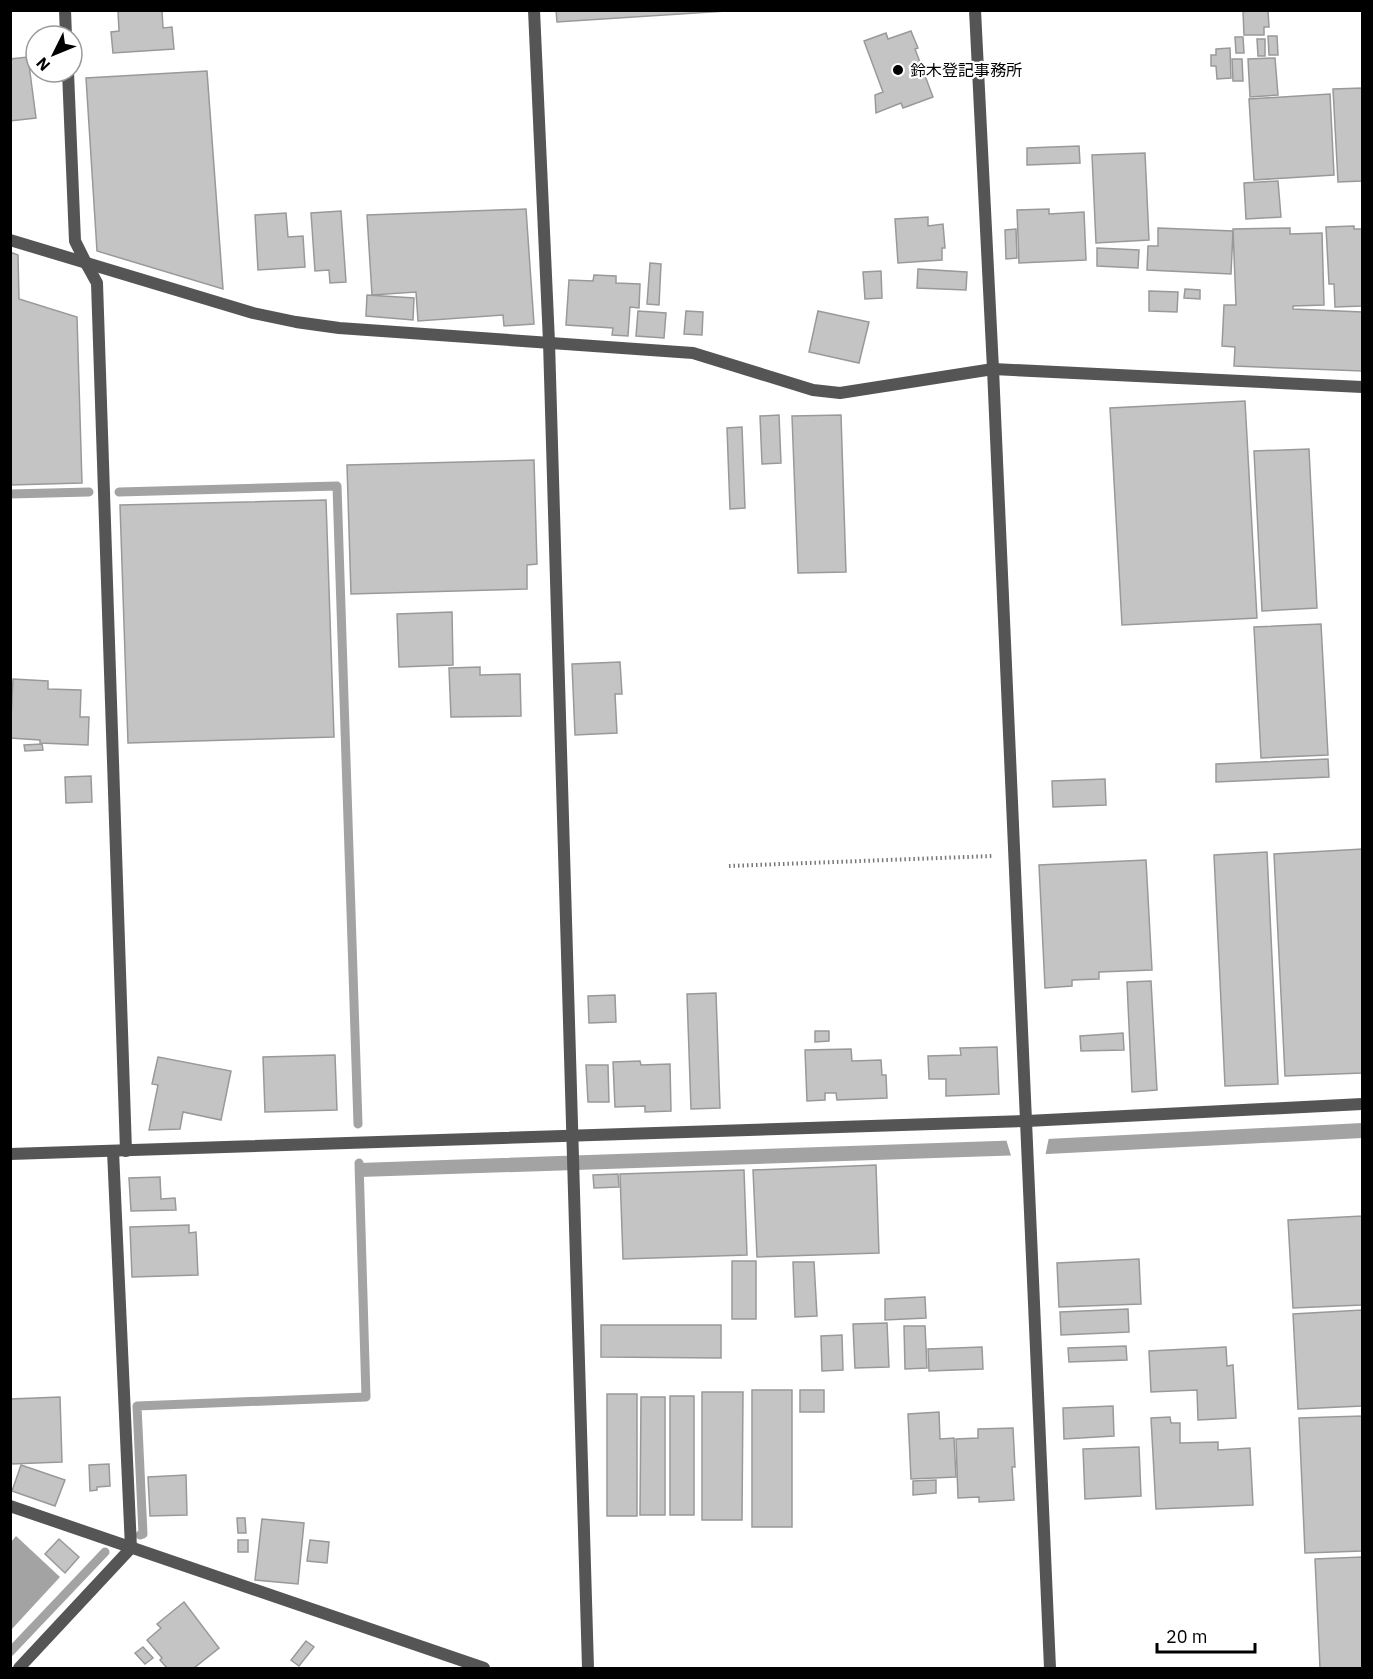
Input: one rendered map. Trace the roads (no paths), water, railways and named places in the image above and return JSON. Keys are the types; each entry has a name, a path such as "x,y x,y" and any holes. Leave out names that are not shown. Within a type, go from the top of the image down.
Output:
{"street":[{"path":"534,10 549,342 588,1668"},
{"path":"975,10 1050,1668"},
{"path":"19,1668 131,1548 98,283 75,242 68,84"},
{"path":"10,240 253,313 296,322 339,328 693,353 813,390 840,393 993,369 1362,387"},
{"path":"10,1155 573,1136 1027,1127 1362,1104"},
{"path":"10,1506 484,1668"}],"waterway":[{"path":"119,492 337,486 358,1124"},
{"path":"10,494 89,492"},
{"path":"140,1535 143,1534 137,1406 366,1397 359,1163"},
{"path":"10,1652 105,1552"}],"place":[{"name":"鈴木登記事務所","path":"898,70"}]}
